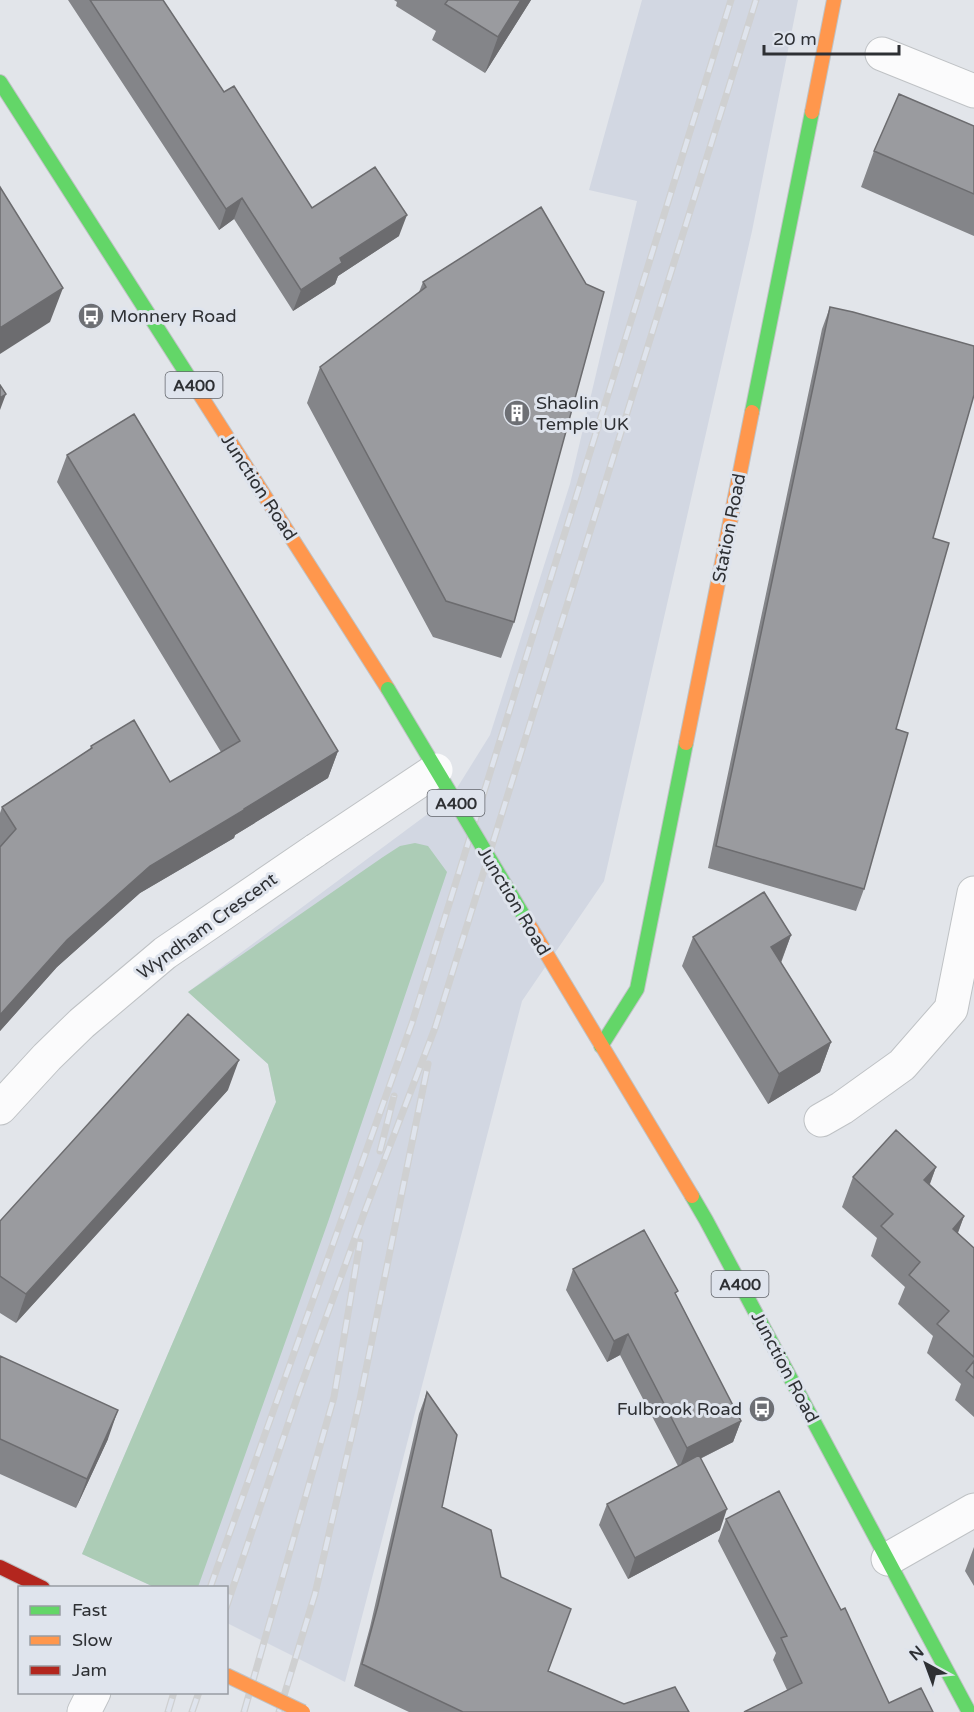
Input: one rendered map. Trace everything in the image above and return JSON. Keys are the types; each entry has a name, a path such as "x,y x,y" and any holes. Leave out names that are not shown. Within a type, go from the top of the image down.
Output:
{"main road":[{"name":"Station Road","path":"601,1046 637,989 834,0"},
{"name":"Junction Road","path":"0,82 388,688 706,1220 969,1712"},
{"path":"0,1567 41,1586"},
{"path":"228,1676 303,1712"}],"street":[{"path":"882,54 974,91"},
{"name":"Wyndham Crescent","path":"0,1108 82,1023 165,953 436,770"},
{"path":"821,1120 842,1108 902,1065 951,1009 974,893"},
{"path":"888,1559 974,1510"},
{"path":"84,1712 93,1694"}],"shaded area":[{"path":"642,0 798,0 752,231 604,881 522,1001 345,1682 228,1624 228,1586 152,1586 82,1554 276,1102 268,1064 188,992 452,796 490,735 570,484 637,201 589,190"}],"green space":[{"path":"415,843 428,846 447,872 328,1222 198,1586 152,1586 82,1554 276,1102 268,1064 188,992 400,846"}],"building":[{"path":"90,0 163,0 224,92 234,86 312,208 375,167 407,215 340,258 342,263 301,290 242,198 226,209"},
{"path":"448,0 521,0 498,37 445,4"},
{"path":"899,94 974,126 974,194 874,151"},
{"path":"0,187 63,288 0,328"},
{"path":"541,207 586,284 604,292 514,622 446,601 320,367 426,287 423,282"},
{"path":"830,307 974,346 974,395 933,538 949,543 896,729 908,733 864,889 716,846"},
{"path":"0,385 6,394 0,398"},
{"path":"134,414 338,751 150,866 67,940 0,1015 0,847 16,829 2,807 92,748 91,746 134,720 170,782 240,741 67,455"},
{"path":"764,892 791,935 771,947 831,1042 779,1074 693,937"},
{"path":"188,1014 239,1060 26,1294 0,1276 0,1221"},
{"path":"896,1130 936,1167 924,1180 964,1216 953,1229 974,1248 974,1357 937,1324 949,1311 909,1275 920,1262 881,1226 893,1214 853,1177"},
{"path":"644,1230 678,1291 675,1293 741,1421 687,1448 628,1334 614,1341 573,1269"},
{"path":"0,1356 118,1410 87,1479 0,1439"},
{"path":"974,1361 974,1378 966,1371"},
{"path":"427,1392 457,1435 442,1507 491,1530 501,1577 571,1609 548,1671 624,1704 675,1687 689,1712 463,1712 362,1664 378,1605"},
{"path":"699,1455 727,1509 635,1558 607,1504"},
{"path":"779,1491 841,1610 845,1608 889,1703 921,1688 933,1712 744,1712 802,1683 781,1638 787,1636 726,1519"}],"railway":[{"path":"211,1586 412,1023 731,0"},
{"path":"228,1602 300,1389 435,1028 756,0"},
{"path":"279,1712 315,1594 359,1404 428,1064"},
{"path":"380,1151 394,1096"},
{"path":"244,1712 334,1397 360,1242"},
{"path":"168,1712 173,1694"},
{"path":"192,1712 198,1694"}],"traffic: fast":[{"path":"0,82 199,393"},
{"path":"752,412 812,112"},
{"path":"388,689 525,918"},
{"path":"601,1046 637,989 686,743"},
{"path":"692,1196 969,1712"}],"traffic: slow":[{"path":"812,112 834,0"},
{"path":"199,393 388,689"},
{"path":"686,743 752,412"},
{"path":"525,918 692,1196"},
{"path":"228,1676 303,1712"}],"traffic: jam":[{"path":"0,1567 39,1586"}],"place":[{"name":"Monnery Road","path":"91,316"},
{"name":"Shaolin Temple UK","path":"517,413"},
{"name":"Fulbrook Road","path":"762,1409"}]}
